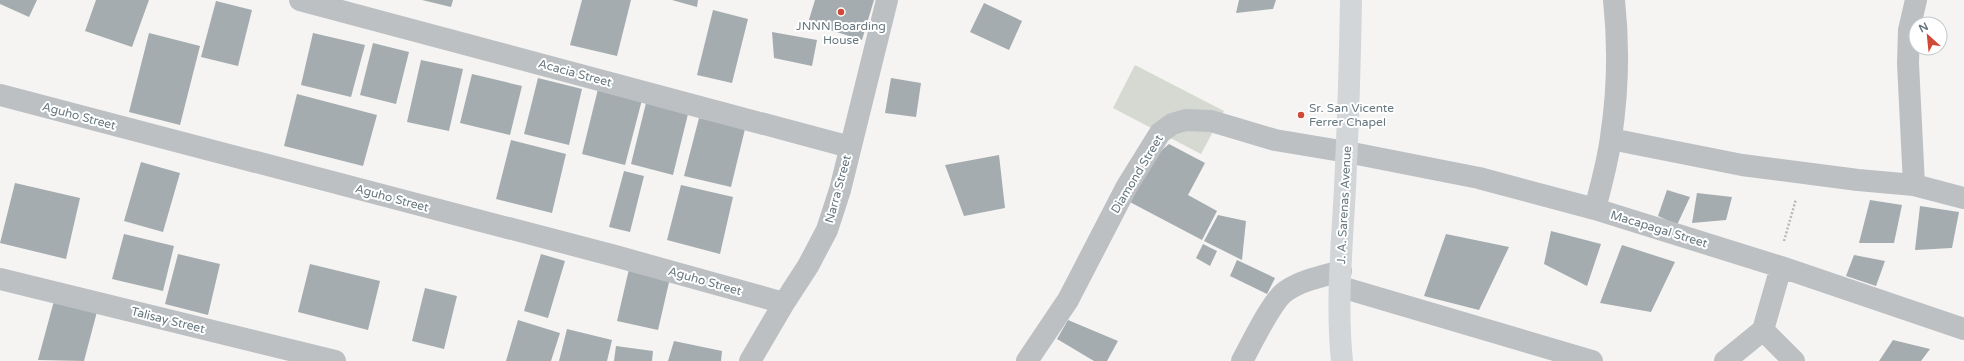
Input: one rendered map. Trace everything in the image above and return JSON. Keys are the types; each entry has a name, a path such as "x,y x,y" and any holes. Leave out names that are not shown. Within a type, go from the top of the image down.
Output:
{"main road":[{"name":"J. A. Sarenas Avenue","path":"1342,361 1340,340 1341,279 1347,152 1351,0"}],"street":[{"name":"Acacia Street","path":"300,0 850,147"},
{"name":"Narra Street","path":"750,361 784,303 808,266 827,230 840,190 887,0"},
{"path":"1596,209 1611,139 1618,61 1614,0"},
{"path":"1914,185 1908,63 1909,30 1916,0"},
{"name":"Aguho Street","path":"0,95 615,256 784,303"},
{"name":"Diamond Street","path":"1027,361 1068,300 1127,186 1160,133 1172,124 1186,120 1212,121 1275,140 1347,152"},
{"path":"1611,139 1742,165 1914,185 1964,198"},
{"name":"Macapagal Street","path":"1347,152 1478,178 1596,209 1779,267 1964,329"},
{"path":"1725,361 1763,330 1779,267"},
{"path":"1242,361 1275,304 1284,292 1299,283 1341,279 1592,361"},
{"name":"Talisay Street","path":"0,280 335,361"},
{"path":"1763,330 1794,361"}],"path":[{"path":"1779,267 1802,173"}],"shaded area":[{"path":"1135,65 1224,111 1201,154 1113,108"}],"building":[{"path":"0,0 37,0 29,17 0,4"},
{"path":"96,0 149,0 132,47 85,31"},
{"path":"422,0 453,0 451,7"},
{"path":"582,0 631,0 617,56 570,45"},
{"path":"672,0 698,0 697,7"},
{"name":"JNNN Boarding House","path":"815,0 874,0 862,40 808,23"},
{"path":"1239,0 1276,0 1273,9 1236,13"},
{"path":"216,1 252,10 238,66 201,57"},
{"path":"984,3 1022,21 1009,50 970,32"},
{"path":"713,10 748,19 732,83 697,75"},
{"path":"772,32 817,40 812,66 774,58"},
{"path":"149,33 200,46 180,125 129,112"},
{"path":"313,33 365,45 351,97 301,85"},
{"path":"373,43 409,52 396,104 360,95"},
{"path":"421,60 463,69 449,131 407,122"},
{"path":"472,74 522,86 510,135 460,123"},
{"path":"538,78 582,89 569,145 524,134"},
{"path":"891,78 921,83 916,117 885,113"},
{"path":"599,85 643,96 625,165 582,154"},
{"path":"297,94 377,115 363,166 284,146"},
{"path":"646,103 688,114 673,175 631,164"},
{"path":"699,118 745,129 731,187 684,176"},
{"path":"511,140 566,154 552,213 496,199"},
{"path":"1169,144 1205,163 1188,195 1217,211 1202,240 1126,200 1142,167"},
{"path":"999,155 1005,208 964,216 945,165"},
{"path":"141,162 180,173 163,232 124,221"},
{"path":"624,171 644,176 630,232 609,227"},
{"path":"15,183 80,198 66,259 0,243"},
{"path":"681,185 733,197 720,254 667,240"},
{"path":"1667,190 1690,197 1677,225 1658,216"},
{"path":"1697,193 1732,197 1726,220 1692,223"},
{"path":"1870,200 1902,205 1894,243 1859,243"},
{"path":"1920,206 1959,212 1952,248 1915,250"},
{"path":"1218,215 1246,221 1242,260 1204,241"},
{"path":"1551,231 1601,244 1587,286 1544,264"},
{"path":"124,234 174,246 163,291 112,279"},
{"path":"1446,234 1509,247 1479,310 1424,296"},
{"path":"1203,244 1217,251 1210,266 1196,258"},
{"path":"1622,245 1675,262 1651,312 1600,303"},
{"path":"178,254 220,264 208,315 165,304"},
{"path":"541,254 565,261 548,318 524,311"},
{"path":"1854,255 1885,261 1876,286 1846,276"},
{"path":"1237,260 1275,278 1267,294 1230,276"},
{"path":"310,264 380,281 368,330 298,312"},
{"path":"629,269 670,278 658,330 617,321"},
{"path":"425,288 457,296 444,349 412,341"},
{"path":"55,297 98,308 84,361 38,360"},
{"path":"518,320 560,333 551,361 506,361"},
{"path":"1068,320 1118,341 1107,361 1094,361 1057,339"},
{"path":"567,329 612,340 607,361 559,361"},
{"path":"1893,340 1930,349 1921,361 1879,361"},
{"path":"674,341 722,351 721,361 668,361"},
{"path":"616,346 653,351 652,361 614,361"}],"place":[{"name":"JNNN Boarding House","path":"841,12"},
{"name":"Sr. San Vicente Ferrer Chapel","path":"1301,115"}]}
